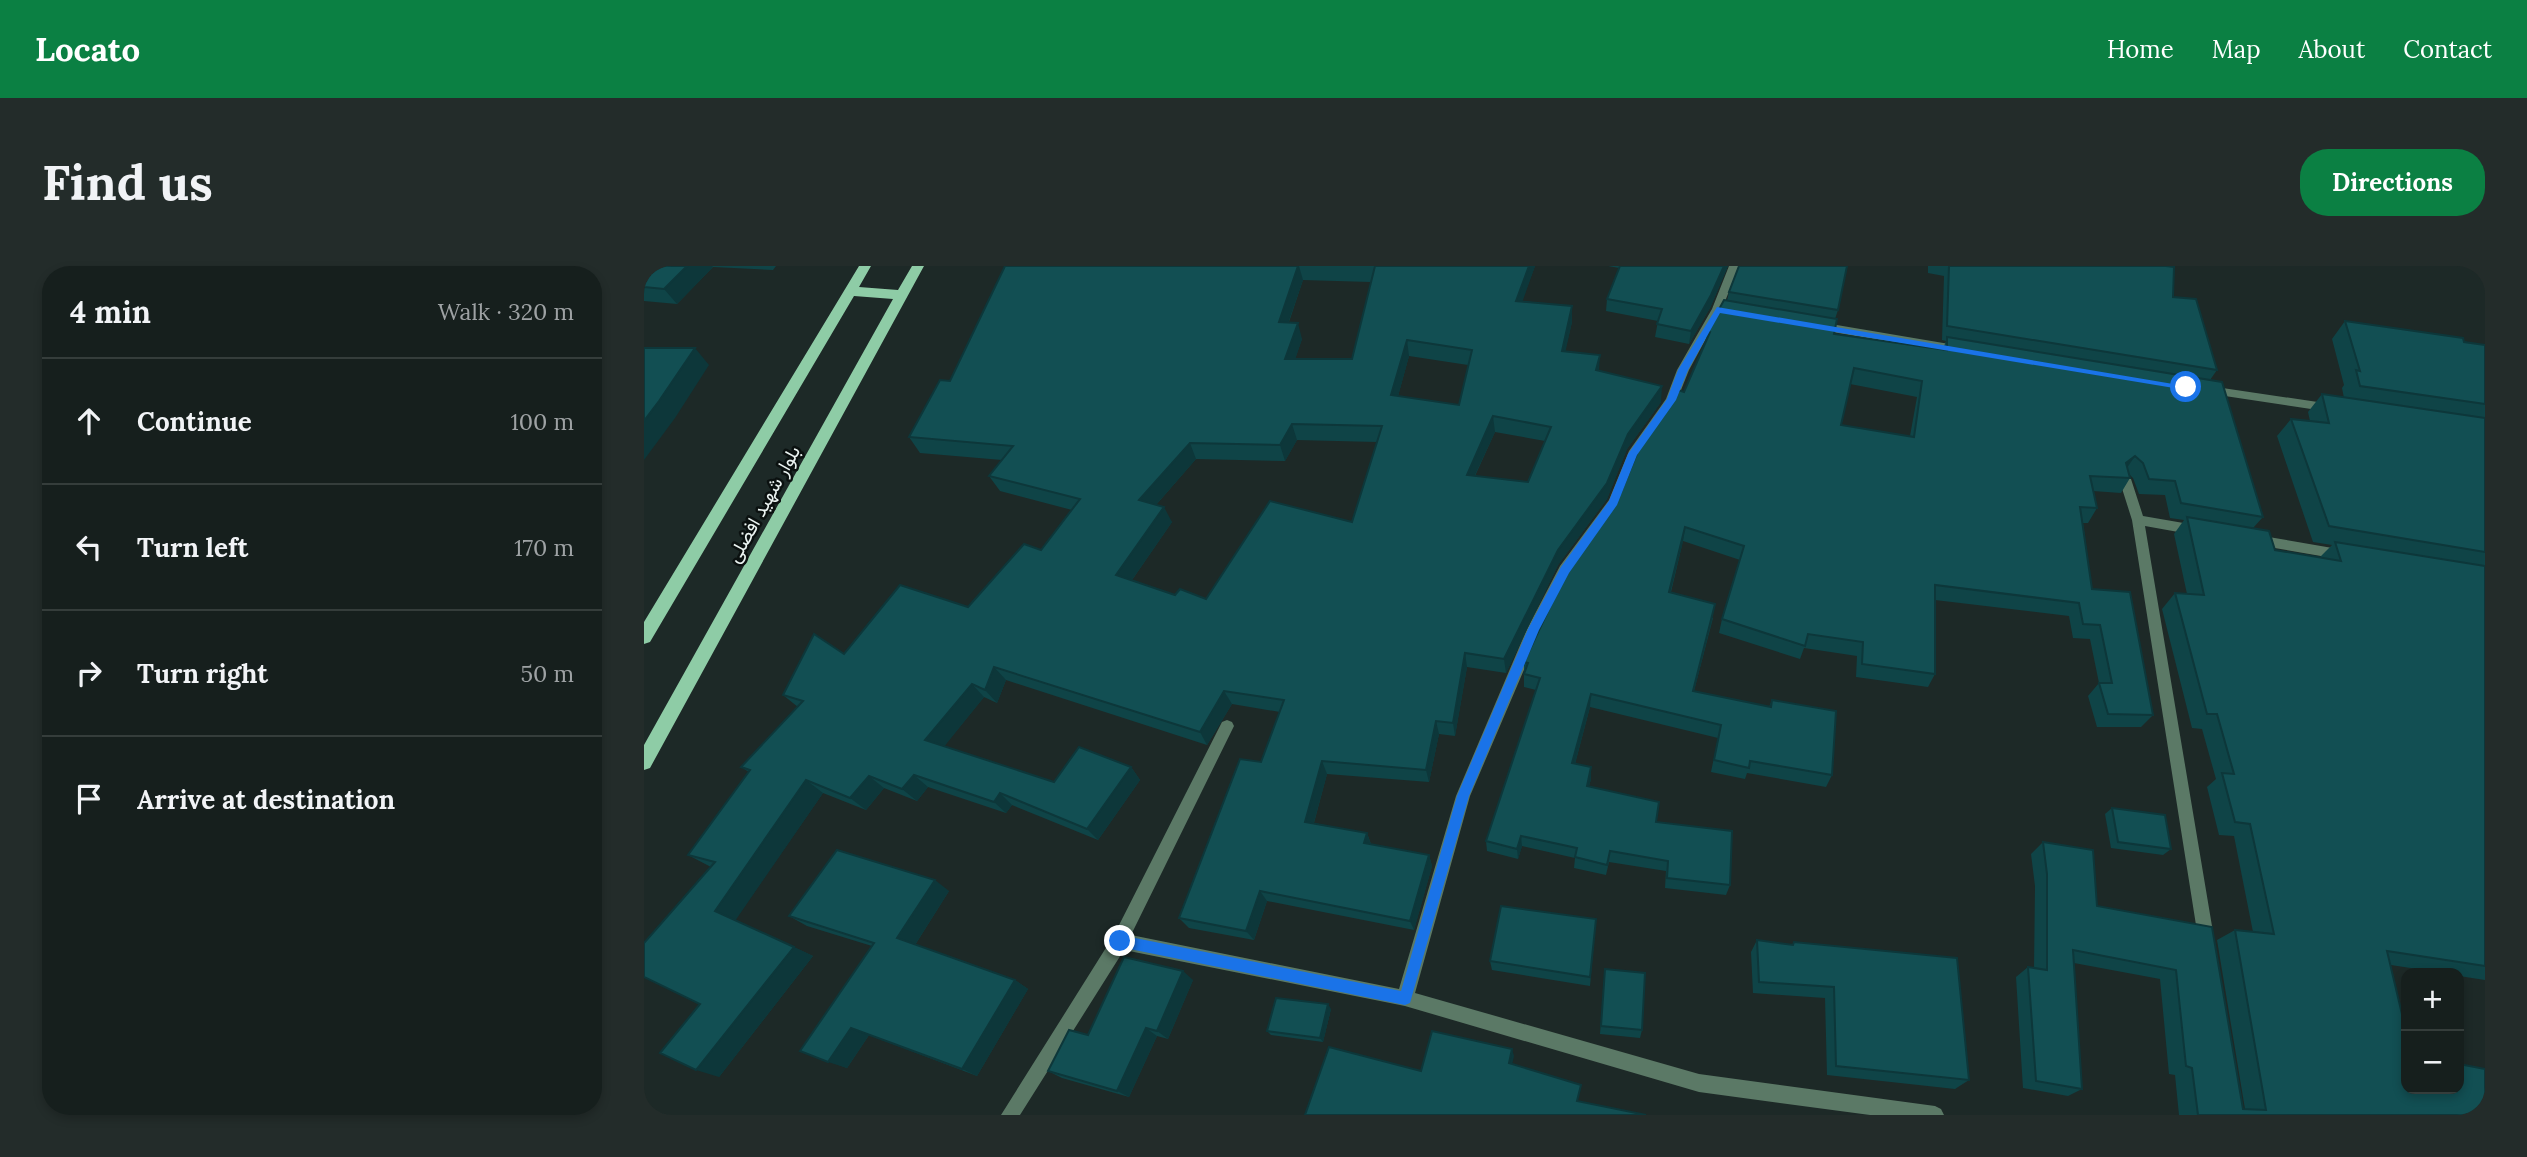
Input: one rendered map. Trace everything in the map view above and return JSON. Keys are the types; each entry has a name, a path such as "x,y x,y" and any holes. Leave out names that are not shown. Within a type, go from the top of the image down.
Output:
{"main road":[{"name":"بلوار شهید افضلی","path":"644,637 865,266"},
{"name":"بلوار شهید افضلی","path":"644,762 918,266"},
{"path":"851,291 902,295"}],"street":[{"path":"1405,998 1463,796 1534,629 1565,570 1614,502 1633,454 1671,400 1683,370 1724,311 1734,266"},
{"path":"1800,323 1979,353"},
{"path":"2200,389 2349,411"},
{"path":"2125,479 2138,520 2211,966"},
{"path":"2138,520 2205,531"},
{"path":"2245,538 2365,558"},
{"path":"1010,1115 1120,941 1227,726"},
{"path":"1120,941 1405,998 1699,1083 1935,1115"}],"building":[{"path":"644,266 687,266 664,289 644,287"},
{"path":"1005,266 1298,266 1279,322 1298,323 1285,359 1352,359 1375,266 1529,266 1516,301 1572,306 1562,351 1600,355 1596,370 1662,386 1628,434 1607,483 1558,550 1504,659 1465,653 1453,723 1436,721 1426,770 1322,761 1305,822 1367,833 1364,843 1429,855 1410,921 1260,891 1246,931 1179,918 1240,759 1261,762 1284,700 1224,691 1200,732 994,667 985,690 972,684 925,740 1054,782 1079,747 1131,767 1087,829 1000,793 994,802 914,775 902,789 869,776 850,798 806,780 715,911 794,947 696,1070 660,1053 700,1004 644,977 644,943 715,862 688,855 750,770 741,767 803,701 783,695 814,634 844,654 900,585 968,607 1024,544 1041,550 1080,499 989,476 1013,446 909,437 940,380 950,381","holes":["1407,340 1472,350 1459,405 1391,395","1493,416 1551,427 1528,482 1467,475","1292,424 1382,426 1352,522 1270,501 1206,599 1180,589 1175,595 1116,575 1164,507 1139,500 1190,443 1280,445"]},
{"path":"1620,266 1724,266 1691,331 1657,324 1662,309 1607,299"},
{"path":"1739,266 1847,266 1838,310 1729,292"},
{"path":"1949,266 2174,267 2173,297 2196,299 2217,370 1947,326"},
{"path":"1724,300 1837,319 1834,334 1947,350 1947,337 2222,382 2263,517 2181,503 2175,481 2149,479 2143,463 2135,456 2126,463 2130,478 2090,476 2097,508 2080,507 2092,589 2130,592 2153,715 2108,714 2099,683 2112,683 2100,625 2083,624 2079,603 1935,585 1935,674 1862,664 1863,642 1808,634 1805,646 1722,619 1744,546 1685,527 1669,592 1715,604 1693,691 1771,707 1772,700 1836,711 1832,775 1750,761 1749,768 1714,760 1721,725 1591,694 1572,763 1591,767 1587,786 1659,802 1656,822 1732,831 1730,885 1667,878 1668,861 1610,851 1607,865 1575,857 1577,848 1521,836 1517,849 1486,841 1540,678 1524,674 1528,663 1524,662 1572,560 1621,492 1642,441 1678,390 1684,392 1710,332 1707,331","holes":["1854,368 1922,381 1914,437 1841,425"]},
{"path":"2345,321 2463,338 2464,342 2485,345 2485,404 2360,386 2356,370 2360,371"},
{"path":"644,348 695,348 644,421"},
{"path":"2322,394 2485,418 2485,552 2329,526 2291,419 2329,423"},
{"path":"2187,517 2269,531 2275,550 2341,561 2335,542 2485,566 2485,966 2387,951 2401,1010 2401,1094 2464,1094 2464,1065 2485,1069 2485,1115 2198,1115 2192,1068 2186,1066 2176,970 2073,950 2082,1089 2036,1081 2028,967 2047,970 2047,874 2043,842 2093,850 2097,906 2212,927 2243,1109 2266,1110 2235,930 2274,934 2250,824 2235,822 2222,773 2234,774 2217,714 2207,714 2175,593 2204,595"},
{"path":"2112,808 2165,815 2171,849 2118,842"},
{"path":"837,850 935,880 897,938 1015,980 962,1069 851,1028 828,1062 800,1051 874,943 789,916"},
{"path":"1501,906 1596,919 1590,977 1490,961"},
{"path":"1757,940 1957,958 1969,1080 1836,1066 1834,987 1759,982"},
{"path":"1124,957 1183,971 1157,1031 1146,1028 1117,1091 1048,1071 1069,1030 1088,1035"},
{"path":"1605,969 1645,973 1642,1030 1601,1026"},
{"path":"1276,998 1328,1004 1320,1038 1267,1031"},
{"path":"1432,1031 1512,1049 1509,1063 1581,1085 1577,1101 1646,1115 1305,1115 1329,1047 1421,1071"},
{"path":"644,1109 663,1115 644,1115"}],"route":[{"path":"1120,941 1405,998 1463,796 1534,629 1565,570 1614,502 1633,454 1671,400 1683,370 1717,309 2186,387"}]}
